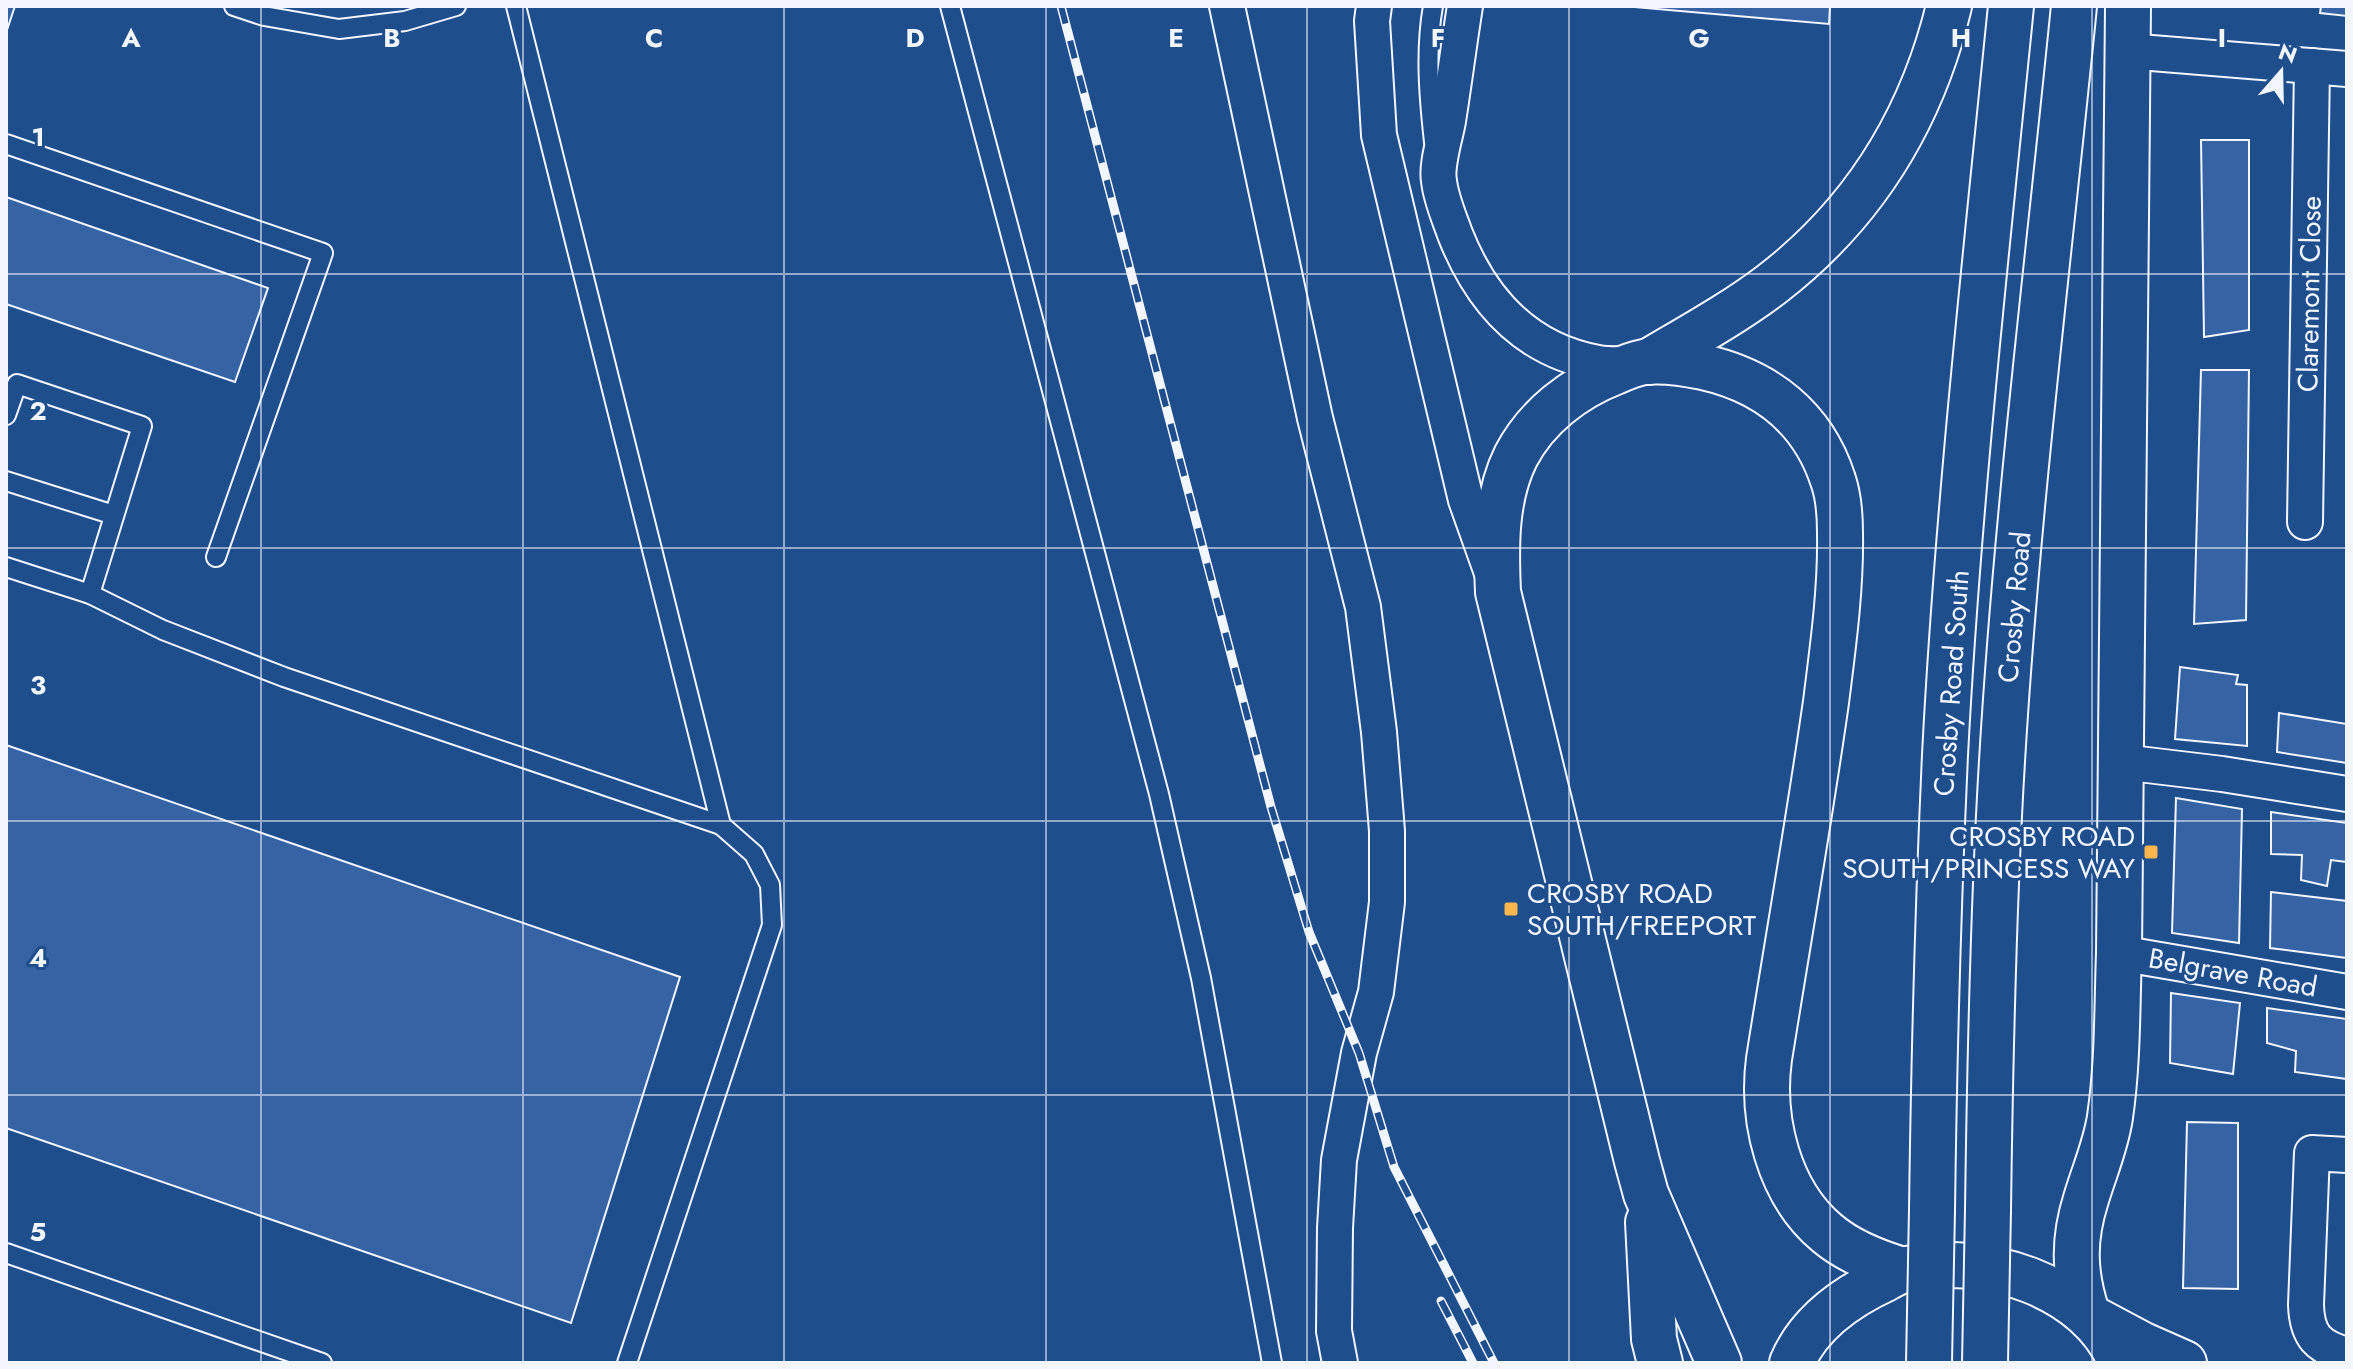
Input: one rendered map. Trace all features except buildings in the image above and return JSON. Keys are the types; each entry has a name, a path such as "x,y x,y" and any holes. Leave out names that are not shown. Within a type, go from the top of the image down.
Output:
{"highway":[{"path":"1719,1363 1646,1194 1597,1004 1498,592 1500,510 1516,455 1531,433 1565,399 1596,380 1642,363 1771,285 1826,238 1865,192 1914,108 1943,32 1949,6"},
{"name":"Crosby Road South","path":"1929,1363 1935,1016 1945,754 1964,492 2011,6"},
{"name":"Crosby Road","path":"1985,1363 1991,1020 2002,760 2022,514 2074,6"},
{"path":"2121,1363 2114,1347 2089,1315 2078,1285 2076,1261 2086,1198 2110,1120 2116,1038 2122,762 2128,6"},
{"path":"1642,363 1683,363 1724,372 1765,390 1789,408 1808,431 1823,452 1835,483 1840,514 1839,595 1816,770 1769,1059 1766,1101 1773,1142 1782,1165 1798,1200 1813,1219 1827,1234 1847,1247 1903,1270"},
{"path":"1646,1194 1654,1339 1660,1363"},
{"path":"1792,1363 1798,1349 1827,1314 1864,1289 1903,1270 1952,1264 2004,1272 2050,1290 2141,1344 2184,1363"}],"street":[{"path":"1227,6 1315,418 1363,607 1379,732 1387,831 1387,902 1376,992 1359,1053 1339,1160 1334,1331 1340,1363"},
{"path":"1374,6 1372,21 1379,135 1466,500 1498,592"},
{"path":"1465,6 1438,179 1463,254 1479,284 1499,310 1524,333 1547,346 1600,364 1642,363"},
{"path":"2127,51 2347,69"},
{"name":"Claremont Close","path":"2305,522 2312,66"},
{"path":"2122,762 2347,794"},
{"name":"Belgrave Road","path":"2119,953 2347,992"},
{"path":"2333,1348 2311,1333 2307,1320 2312,1153 2347,1155"}],"lane":[{"path":"234,6 264,16 339,29 405,21 456,6"},
{"path":"516,6 721,825"},
{"path":"950,6 1159,794 1201,978 1272,1363"},
{"path":"1433,6 1428,35 1430,102 1438,179"},
{"path":"6,144 323,253 216,557"},
{"path":"6,415 17,384 142,426 90,594"},
{"path":"6,481 114,515"},
{"path":"6,567 90,594 163,630 284,677 721,825 754,854 770,885 772,925 627,1363"},
{"path":"6,1253 322,1363"}],"railway":[{"path":"1061,6 1271,807 1309,932 1359,1053 1394,1167 1494,1363"},
{"path":"1441,1301 1473,1363"}],"place":[{"name":"CROSBY ROAD SOUTH/PRINCESS WAY","path":"2151,852"},
{"name":"CROSBY ROAD SOUTH/FREEPORT","path":"1511,909"}]}
